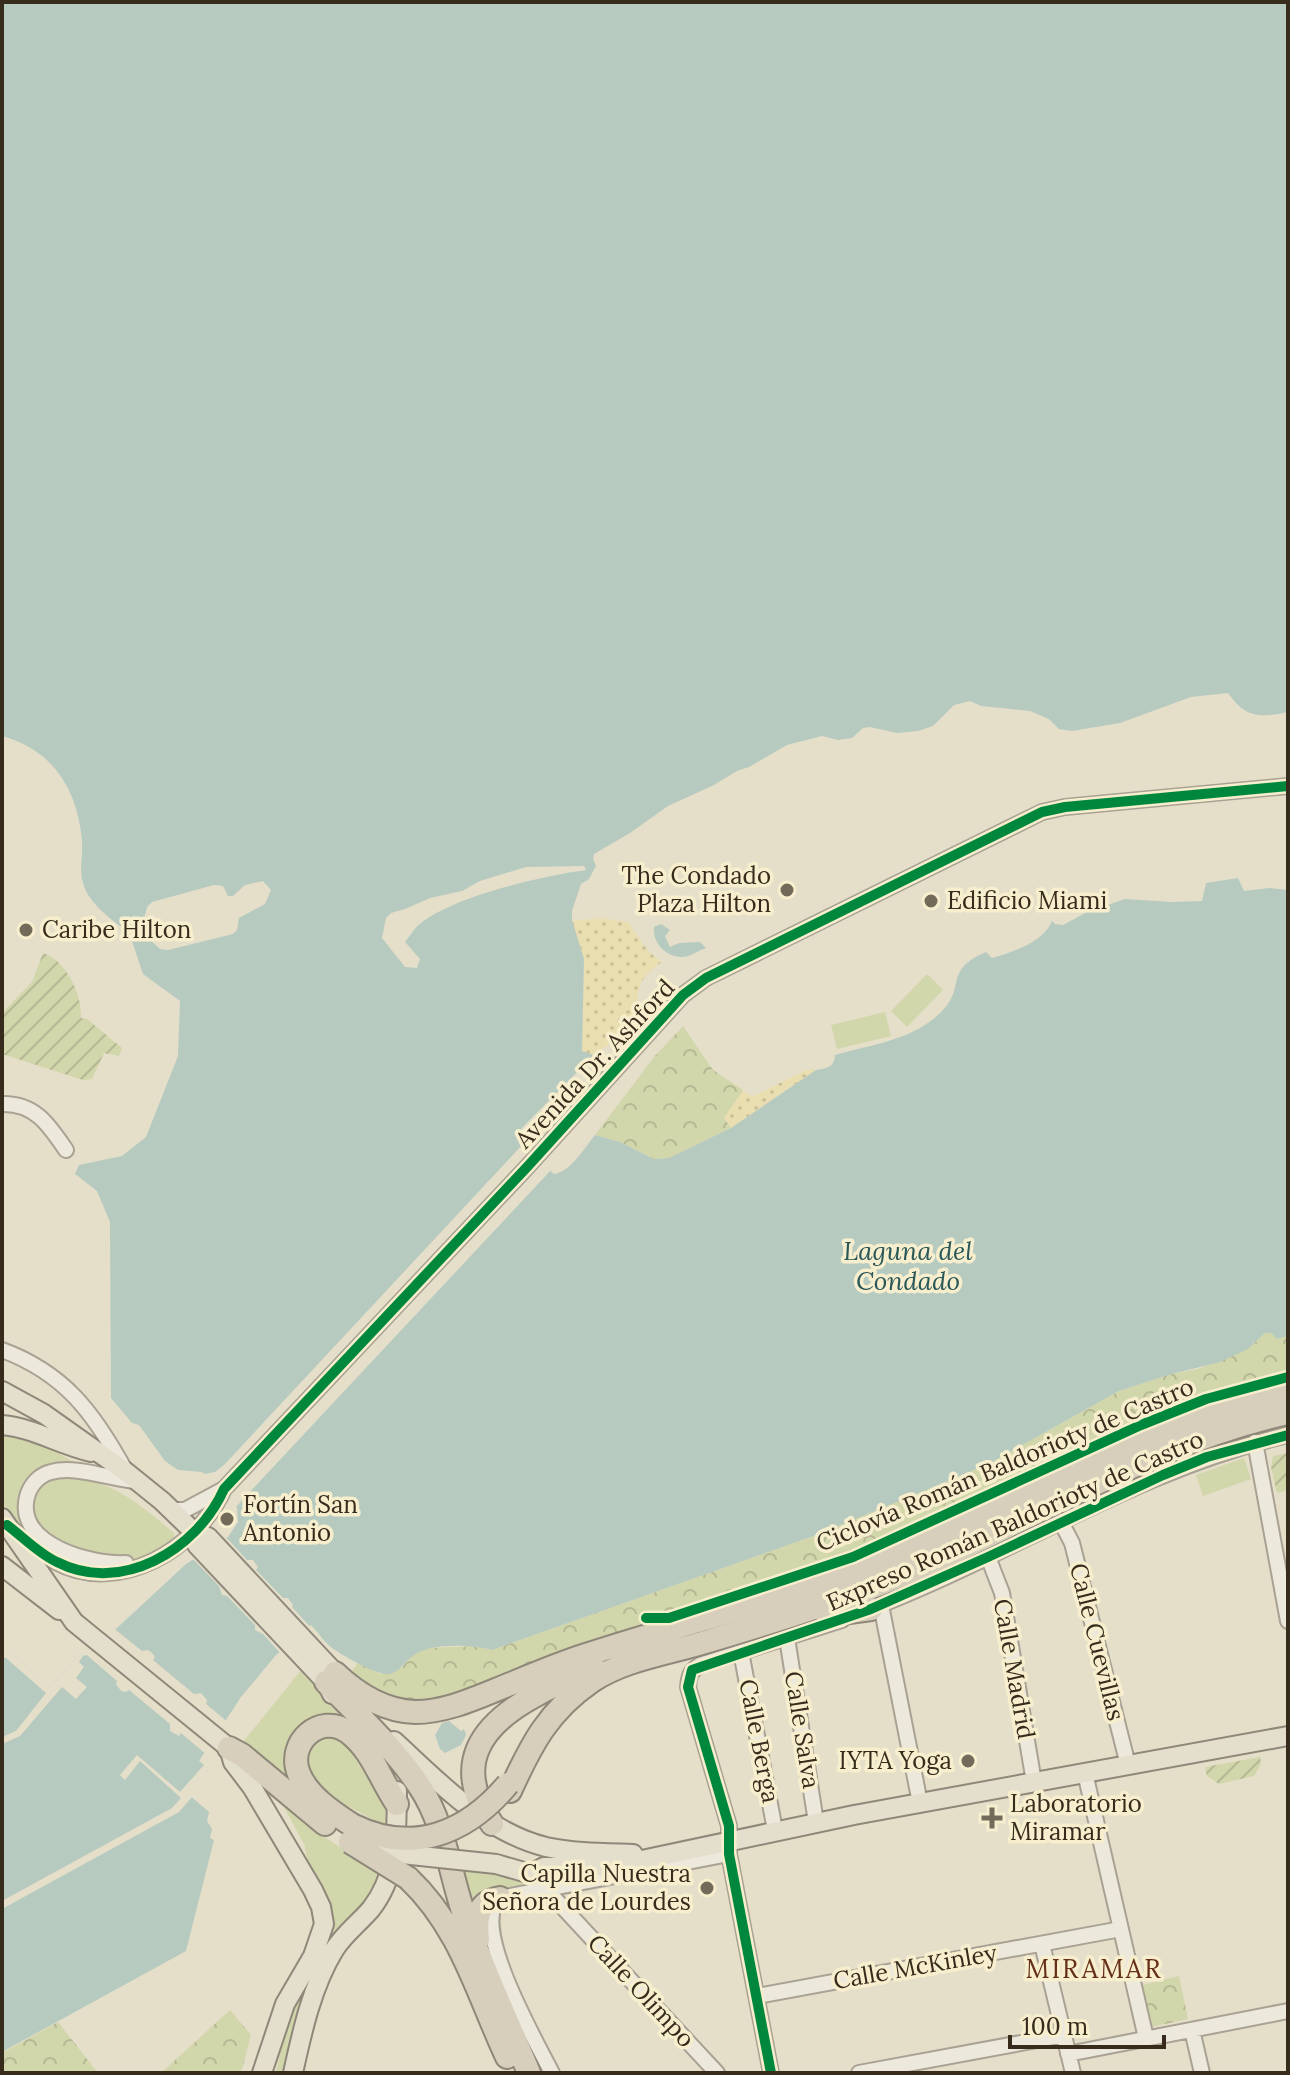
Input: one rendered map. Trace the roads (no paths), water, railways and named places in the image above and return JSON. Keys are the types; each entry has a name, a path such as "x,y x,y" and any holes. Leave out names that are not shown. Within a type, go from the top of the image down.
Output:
{"highway":[{"name":"Expreso Román Baldorioty de Castro","path":"330,1678 391,1709 432,1711 466,1702 556,1665 738,1611 839,1576 901,1552 1172,1428 1220,1410 1288,1392"},
{"name":"Expreso Román Baldorioty de Castro","path":"351,1833 383,1852 425,1850 457,1839 491,1811 513,1781 529,1747 547,1721 574,1694 611,1671 779,1630 825,1605 908,1572 1131,1467 1224,1430 1288,1413"},
{"path":"779,1630 876,1607"},
{"path":"492,1824 477,1797 472,1778 478,1745 489,1728 513,1707 562,1681 611,1671"},
{"path":"330,1678 419,1786 429,1804 466,1920 529,2073"},
{"path":"397,1804 370,1756 347,1732 326,1726 312,1730 301,1740 296,1753 299,1775 323,1805 351,1833 408,1878 441,1913 460,1946 514,2073"},
{"path":"229,1748 242,1755 328,1827 386,1838 415,1840 467,1821 496,1799 513,1781"},
{"path":"479,1953 477,1916 486,1902 500,1898"}],"main road":[{"path":"2,1391 44,1414 101,1454 171,1510 339,1688 458,1799 492,1824 536,1844 556,1849 657,1854"},
{"path":"2,1425 21,1427 74,1448 101,1454"},
{"path":"5,1522 81,1627"},
{"path":"2,1566 229,1748 233,1762 252,1787 321,1907 324,1924 313,1956 285,2004 262,2073"},
{"path":"293,2073 303,2029 334,1950 373,1906 385,1886 397,1845 397,1790 363,1730 332,1695 330,1678"},
{"path":"383,1852 496,1864 531,1874 544,1867 603,1867 657,1854 729,1847 775,1830 816,1822 1288,1736"}],"street":[{"name":"Avenida Dr. Ashford","path":"153,1562 199,1537 224,1489 528,1166 683,995 706,978 1042,812 1065,807 1288,786"},
{"path":"2,1104 25,1106 39,1114 66,1150"},
{"path":"2,1350 30,1360 59,1380 98,1425 131,1476 114,1480 78,1470 52,1471 41,1476 29,1489 26,1512 30,1522 45,1540 75,1557 115,1564 153,1562"},
{"path":"920,1803 876,1607 1163,1475 1207,1457 1288,1435"},
{"path":"1255,1442 1288,1621"},
{"path":"171,1510 185,1510 224,1489"},
{"path":"5,1522 56,1562 77,1569 121,1573 153,1562"},
{"name":"Calle Cuevillas","path":"1061,1522 1072,1543 1128,1765"},
{"name":"Calle Madrid","path":"988,1557 1002,1593 1034,1782"},
{"path":"771,2073 729,1847 729,1826 688,1687 692,1670 741,1652 779,1630"},
{"name":"Calle Salva","path":"779,1630 816,1822"},
{"name":"Calle Berga","path":"741,1652 775,1830"},
{"path":"1085,1773 1146,2038"},
{"path":"552,2073 499,1963 490,1919 493,1903 500,1898 729,1847"},
{"name":"Calle Olimpo","path":"531,1874 717,2073"},
{"name":"Calle McKinley","path":"757,1996 1121,1929"},
{"path":"1042,1944 1073,2073"},
{"path":"1068,2054 1288,2011"},
{"path":"1192,2030 1202,2073"},
{"path":"859,2073 898,2070 1064,2035"}],"water":[{"name":"Laguna del Condado","path":"2,2 1288,2 1288,712 1262,715 1247,712 1228,693 1191,697 1120,723 1072,731 1059,729 1049,719 1030,711 981,706 970,701 954,705 933,726 918,731 897,733 870,727 863,728 852,738 838,740 822,736 787,745 668,806 594,854 596,866 589,879 581,884 572,920 584,959 582,1051 594,1055 522,1128 518,1136 520,1145 554,1174 572,1164 595,1135 620,1142 654,1159 669,1158 731,1128 816,1070 829,1067 835,1055 893,1040 920,1028 950,1001 965,965 986,952 992,958 1027,945 1042,935 1052,921 1063,925 1087,912 1125,899 1202,901 1206,883 1238,878 1244,891 1269,888 1288,890 1288,1336 1277,1339 1271,1333 1265,1333 1248,1349 1220,1362 1119,1391 992,1462 816,1535 492,1650 463,1646 429,1648 413,1656 396,1671 384,1674 332,1648 311,1625 276,1655 241,1697 199,1761 209,1769 188,1794 209,1812 210,1838 214,1840 186,1951 2,2052 2,1651 9,1651 51,1687 80,1653 83,1656 89,1654 186,1564 228,1537 238,1522 237,1508 224,1489 202,1472 178,1470 165,1461 139,1425 132,1423 111,1398 110,1222 97,1191 75,1174 79,1165 122,1156 146,1137 178,1056 180,1001 143,974 132,941 147,937 160,949 168,950 233,934 239,918 265,904 271,890 263,881 245,885 233,896 228,896 223,886 214,885 152,902 147,907 143,923 123,928 100,909 85,890 81,873 79,821 68,788 59,774 35,751 2,736","holes":["584,866 586,870 500,889 436,913 419,925 405,942 420,959 417,968 405,967 382,938 386,918 391,913 430,898 462,891 480,881 526,867"]},
{"path":"661,924 670,930 665,936 670,947 679,943 700,942 706,948 688,956 669,954 659,945 654,934 654,927"},
{"path":"449,1721 461,1731 464,1729 466,1735 461,1745 445,1753 440,1749 435,1735 442,1723"}],"place":[{"name":"The Condado Plaza Hilton","path":"787,890"},
{"name":"Edificio Miami","path":"931,901"},
{"name":"Caribe Hilton","path":"26,930"},
{"name":"Fortín San Antonio","path":"227,1519"},
{"name":"IYTA Yoga","path":"968,1761"},
{"name":"Laboratorio Miramar","path":"992,1818"},
{"name":"Capilla Nuestra Señora de Lourdes","path":"707,1888"}],"district":[{"name":"MIRAMAR","path":"1094,1969"}]}
